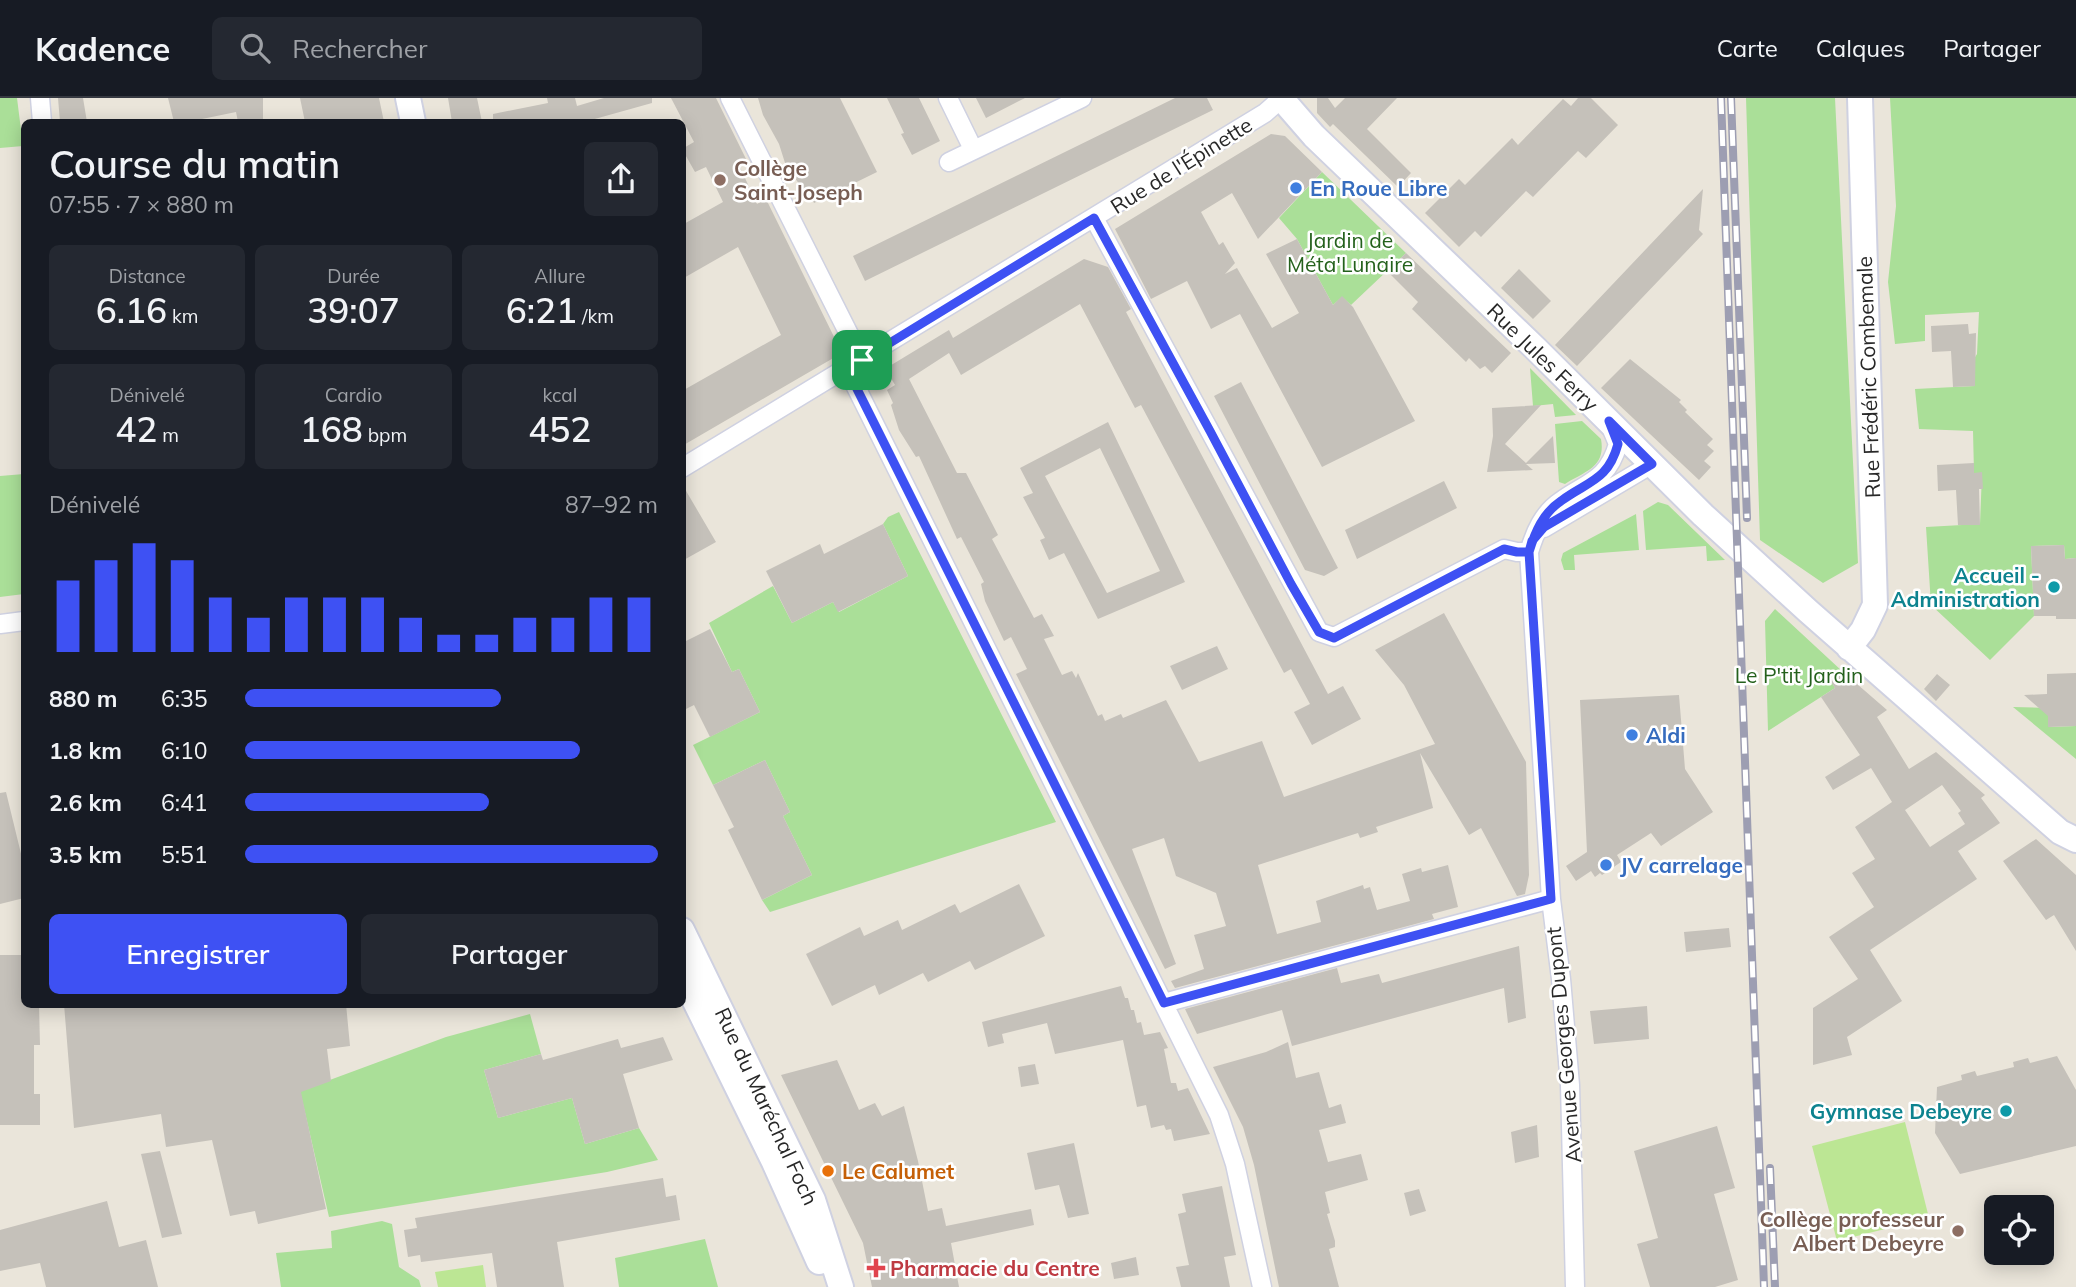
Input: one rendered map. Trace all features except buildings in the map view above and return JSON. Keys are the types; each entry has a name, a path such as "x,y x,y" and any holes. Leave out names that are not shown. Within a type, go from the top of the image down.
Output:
{"street":[{"path":"40,98 42,119"},
{"path":"408,98 412,119"},
{"path":"423,98 427,119"},
{"path":"730,98 855,365 1225,1129 1262,1287"},
{"path":"948,98 973,149"},
{"path":"949,162 1082,98"},
{"name":"Rue de l'Épinette","path":"686,466 1265,113 1281,98"},
{"name":"Rue Jules Ferry","path":"1281,98 1314,136 1703,515 1849,648 2060,832 2076,841"},
{"name":"Rue Frédéric Combemale","path":"1849,648 1863,630 1875,605 1860,98"},
{"path":"1094,218 1319,632 1334,638 1504,549 1517,552 1531,546 1544,527 1652,464"},
{"path":"1531,546 1535,531 1559,502 1608,470 1618,444 1609,421"},
{"name":"Avenue Georges Dupont","path":"1531,546 1551,899 1570,1085 1575,1287"},
{"path":"0,624 21,621"},
{"path":"1164,1003 1551,899"},
{"name":"Rue du Maréchal Foch","path":"686,938 813,1200 841,1287"},
{"name":"Rue du Maréchal Foch","path":"686,983 774,1162 812,1246 827,1287"}],"green space":[{"path":"0,98 17,98 21,146 0,148"},
{"path":"1746,98 1835,98 1858,563 1823,583 1760,540"},
{"path":"1890,98 2076,98 2076,558 2065,559 2064,545 2031,546 2034,616 1990,660 1931,605 1926,527 1980,524 1982,473 1974,473 1973,431 1919,429 1915,389 1975,386 1974,359 1977,354 1979,312 1925,315 1925,341 1895,344 1888,282 1896,206"},
{"name":"Jardin de Méta'Lunaire","path":"1322,172 1406,253 1351,305 1342,297 1333,305 1297,239 1279,218"},
{"path":"1530,368 1576,415 1555,417 1553,404 1533,406"},
{"path":"1582,421 1601,439 1600,456 1593,467 1565,484 1559,482 1555,424"},
{"path":"21,474 21,594 0,597 0,476"},
{"path":"1658,502 1668,505 1725,560 1707,561 1706,546 1646,550 1643,511"},
{"path":"899,512 1056,822 770,912 762,900 812,875 783,816 790,812 765,760 713,785 693,745 760,712 739,669 732,672 709,623 773,586 792,623 833,602 839,612 908,576 883,524 888,517"},
{"path":"1636,514 1639,550 1574,555 1575,570 1564,570 1561,560 1563,553"},
{"name":"Le P'tit Jardin","path":"1775,609 1842,671 1830,679 1835,688 1768,731 1765,621"},
{"path":"2013,707 2048,708 2049,727 2076,726 2076,759"},
{"path":"530,1014 541,1054 484,1070 498,1118 572,1098 585,1144 639,1128 658,1160 607,1172 329,1217 300,1091 446,1037"},
{"path":"1905,1122 1929,1218 1837,1241 1812,1146"},
{"path":"382,1221 392,1224 399,1267 419,1280 421,1287 281,1287 276,1253 332,1248 331,1231"},
{"path":"705,1239 718,1287 619,1287 615,1258"},
{"path":"483,1265 486,1287 438,1287 435,1272"}],"railway":[{"path":"1721,98 1764,1287"},
{"path":"1731,98 1747,518"},
{"path":"1770,1168 1775,1287"}],"place":[{"name":"Collège Saint-Joseph","path":"720,180"},
{"name":"En Roue Libre","path":"1296,188"},
{"name":"Accueil - Administration","path":"2054,587"},
{"name":"Aldi","path":"1632,735"},
{"name":"JV carrelage","path":"1606,865"},
{"name":"Gymnase Debeyre","path":"2006,1111"},
{"name":"Le Calumet","path":"828,1171"},
{"name":"Collège professeur Albert Debeyre","path":"1958,1231"},
{"name":"Pharmacie du Centre","path":"876,1268"}],"route":[{"path":"862,360 847,369 1164,1003 1551,899 1529,552 1532,541 1544,527 1652,464 1609,421 1618,444 1608,470 1559,502 1535,531 1529,552 1504,549 1334,638 1319,632 1291,584 1094,218 862,360"}]}
